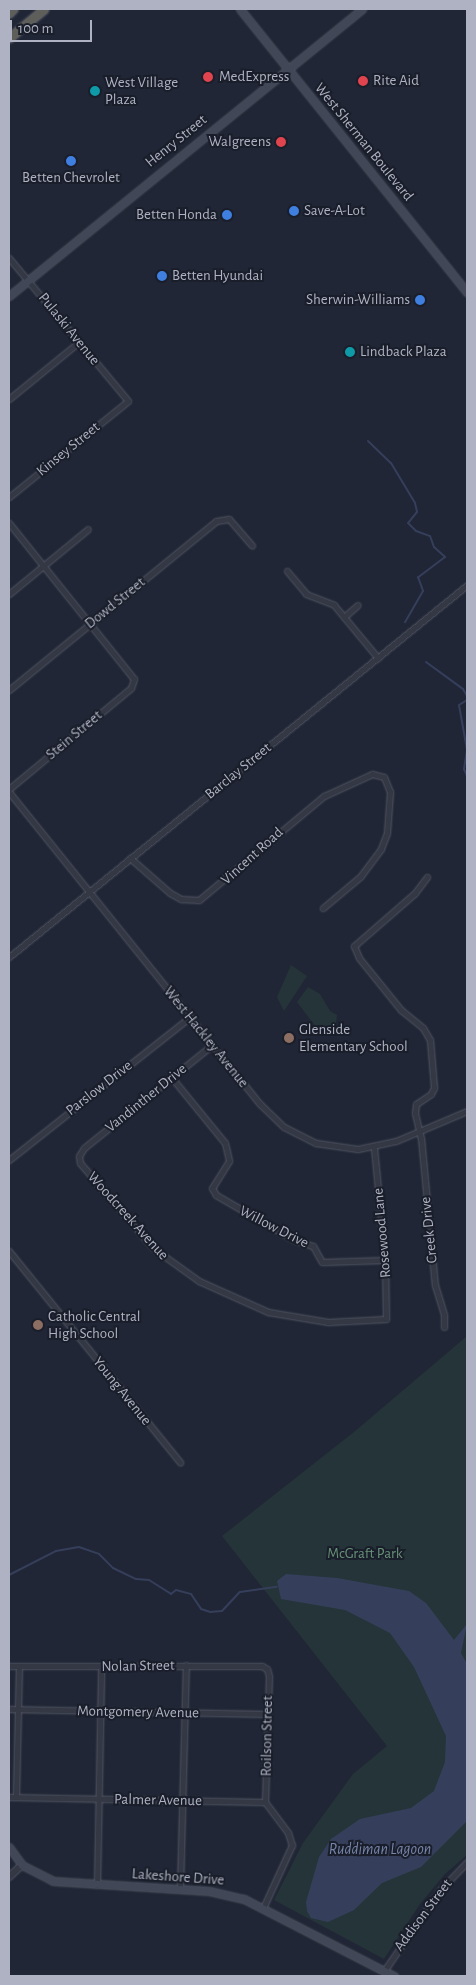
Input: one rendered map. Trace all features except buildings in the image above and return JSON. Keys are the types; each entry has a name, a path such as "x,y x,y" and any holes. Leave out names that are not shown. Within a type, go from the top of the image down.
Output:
{"highway":[{"path":"9,13 14,9"},
{"path":"9,38 44,9"}],"main road":[{"name":"West Sherman Boulevard","path":"240,9 467,292"},
{"name":"Henry Street","path":"9,296 362,9"},
{"path":"9,1847 22,1865"},
{"name":"Lakeshore Drive","path":"22,1865 53,1882 97,1886 180,1888 226,1894 263,1908 394,1976"}],"street":[{"name":"Pulaski Avenue","path":"9,258 128,401"},
{"path":"9,399 79,342"},
{"name":"Kinsey Street","path":"9,497 128,401"},
{"name":"Dowd Street","path":"9,690 221,518 233,523 252,545"},
{"path":"9,523 90,623"},
{"path":"9,594 88,529"},
{"path":"288,571 306,594 328,602 344,617 378,658"},
{"name":"Barclay Street","path":"9,956 467,586"},
{"path":"344,617 358,605"},
{"name":"Stein Street","path":"9,790 131,688 134,679 90,623"},
{"name":"Vincent Road","path":"130,858 170,893 181,899 199,900 222,883 306,808 346,784 372,774 378,774 388,781 390,792 387,833 381,849 361,876 323,908"},
{"name":"West Hackley Avenue","path":"9,790 266,1111 296,1134 338,1148 374,1147 420,1131 467,1111"},
{"name":"Creek Drive","path":"426,877 415,893 354,946 359,958 401,1010 428,1035 434,1088 431,1094 416,1104 435,1285 444,1315 444,1327"},
{"name":"Parslow Drive","path":"9,1160 190,1017"},
{"name":"Vandinther Drive","path":"81,1152 212,1045"},
{"name":"Willow Drive","path":"172,1078 225,1144 229,1161 212,1188 216,1195 294,1240 313,1246 322,1262 386,1260"},
{"name":"Rosewood Lane","path":"374,1147 386,1260 386,1319"},
{"name":"Woodcreek Avenue","path":"81,1152 80,1163 153,1248 171,1263 222,1294 268,1312 328,1322 386,1319"},
{"name":"Young Avenue","path":"9,1251 180,1462"},
{"path":"180,1888 186,1665"},
{"name":"Nolan Street","path":"9,1666 101,1667 186,1665 262,1666 267,1669"},
{"path":"16,1797 19,1666"},
{"path":"97,1886 101,1667"},
{"name":"Roilson Street","path":"264,1802 267,1669"},
{"name":"Montgomery Avenue","path":"9,1709 267,1714"},
{"name":"Palmer Avenue","path":"9,1797 264,1802"},
{"path":"263,1908 292,1850 290,1837 264,1802"},
{"name":"Addison Street","path":"384,1971 440,1890 467,1862"},
{"path":"9,1877 22,1865"}],"green space":[{"path":"291,965 307,976 284,1011 277,997"},
{"path":"308,987 320,994 330,1011 337,1015 336,1023 321,1034 297,1002"},
{"name":"McGraft Park","path":"467,1336 467,1855 445,1874 420,1904 384,1959 274,1900 303,1843 353,1774 387,1746 222,1536 354,1432"}],"water":[{"name":"Ruddiman Lagoon","path":"286,1574 337,1578 409,1591 426,1603 454,1640 467,1624 461,1653 467,1664 467,1821 421,1867 382,1883 354,1910 328,1922 311,1918 307,1911 306,1902 319,1857 331,1839 360,1819 411,1808 434,1791 445,1762 446,1736 414,1667 390,1633 345,1610 281,1599 277,1581"}],"waterway":[{"path":"368,441 391,463 415,503 417,512 408,523 416,531 430,536 434,547 445,557 418,577 423,591 405,622"},
{"path":"426,662 463,689 467,696"},
{"path":"467,700 459,705 467,750 464,769 467,776"},
{"path":"9,1575 56,1551 79,1547 99,1554 113,1568 136,1579 149,1580 171,1594 176,1590 191,1594 201,1609 210,1612 222,1611 240,1592 277,1587"}],"place":[{"name":"MedExpress","path":"208,77"},
{"name":"Rite Aid","path":"363,81"},
{"name":"West Village Plaza","path":"95,91"},
{"name":"Walgreens","path":"281,142"},
{"name":"Betten Chevrolet","path":"71,161"},
{"name":"Save-A-Lot","path":"294,211"},
{"name":"Betten Honda","path":"227,215"},
{"name":"Betten Hyundai","path":"162,276"},
{"name":"Sherwin-Williams","path":"420,300"},
{"name":"Lindback Plaza","path":"350,352"},
{"name":"Glenside Elementary School","path":"289,1038"},
{"name":"Catholic Central High School","path":"38,1325"}]}
